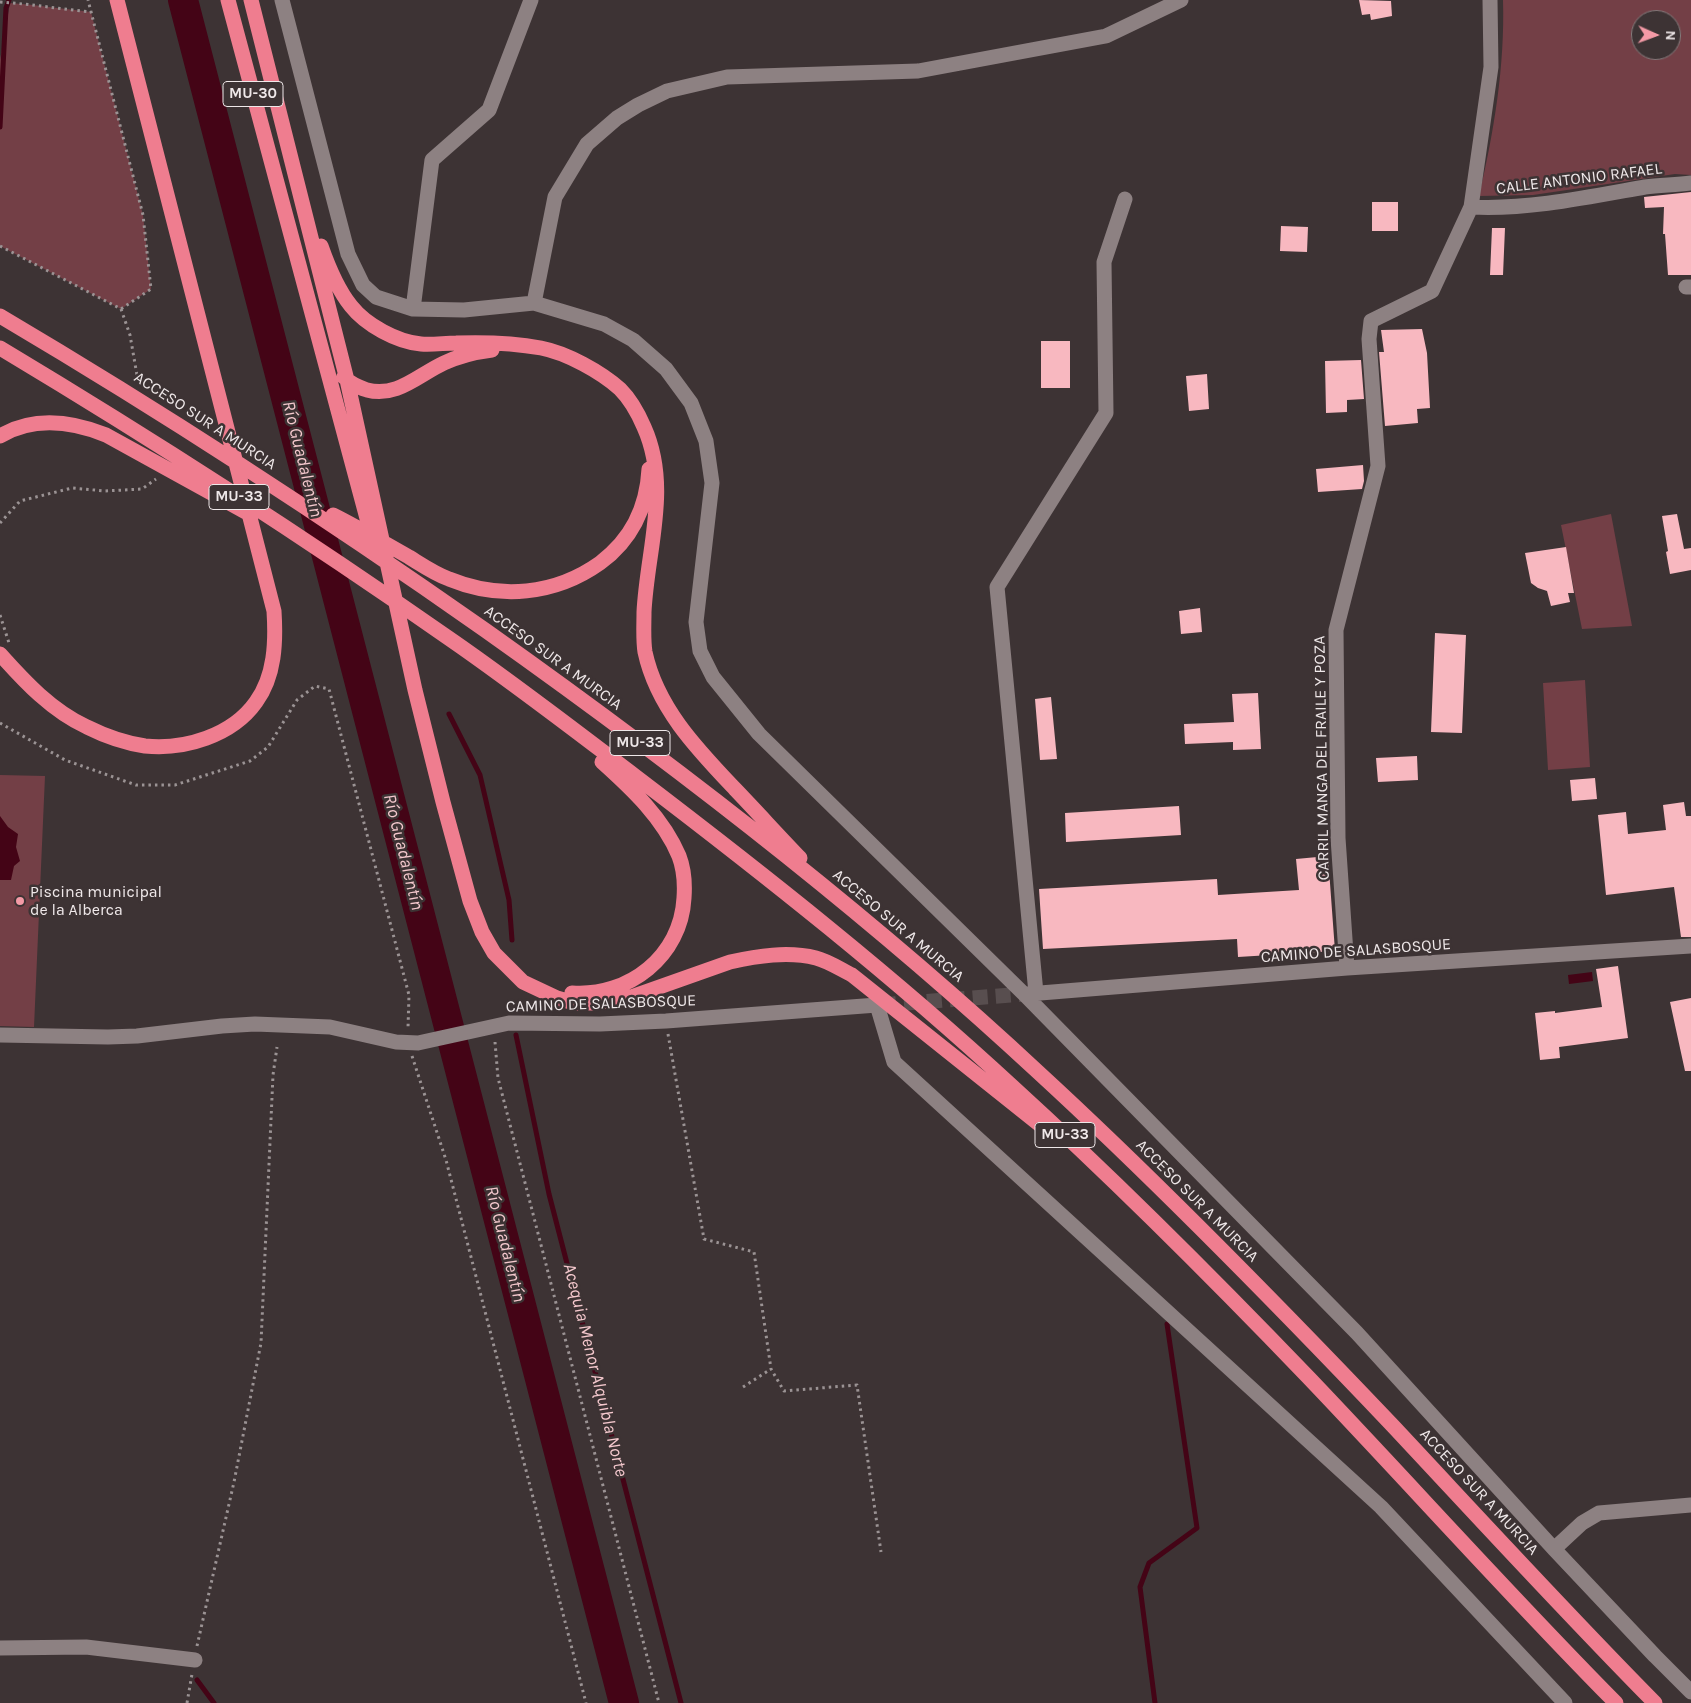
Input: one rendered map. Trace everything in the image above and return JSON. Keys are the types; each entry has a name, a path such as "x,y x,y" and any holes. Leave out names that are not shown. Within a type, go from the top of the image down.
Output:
{"highway":[{"path":"0,654 20,677 44,698 65,715 86,727 127,742 145,746 165,747 182,745 219,734 244,716 256,702 265,686 274,653 276,632 271,601 204,345 118,0"},
{"name":"MU-30","path":"228,0 278,188"},
{"name":"MU-30","path":"251,0 297,182"},
{"path":"297,182 337,282 352,307 375,327 391,336 420,344 458,343 518,345 543,348 590,368 620,390 636,410 647,432 656,468 658,497 645,599 645,651 651,673 658,690 679,726 835,894"},
{"path":"297,182 347,380 415,690 445,811 470,901 482,932 494,953 523,982 557,998 574,1002 594,1003 631,997 730,962 783,955 817,958 852,975 1127,1195"},
{"path":"278,188 331,360 347,380 359,388 382,392 392,391 402,388 445,363 462,356 518,345"},
{"path":"278,188 415,690"},
{"name":"ACCESO SUR A MURCIA","path":"0,316 115,384 363,545 589,704 835,894 1026,1060 1158,1187 1332,1362 1602,1650 1656,1703"},
{"name":"MU-33","path":"0,348 126,424 242,498 449,638 748,862 878,969 1015,1088 1212,1278 1312,1381 1616,1703"},
{"path":"0,436 20,427 36,423 70,424 87,427 106,435 351,571"},
{"path":"260,477 359,528 447,579 488,591 531,592 554,586 591,569 607,558 629,534 638,520 649,479 650,451 647,432"},
{"path":"516,687 643,801 671,840 680,858 685,889 684,907 672,941 653,966 640,976 626,984 610,989 580,993 552,990 523,982"}],"street":[{"path":"282,0 348,254 363,285 376,297 413,310 464,310 534,303 604,324 633,340 666,369 691,403 706,441 712,483 696,622 700,651 713,676 760,734 1030,994 1357,1333 1554,1549 1691,1692"},
{"path":"413,310 432,160 489,110 531,0"},
{"path":"534,303 555,197 587,144 617,118 666,91 727,77 918,71 1106,36 1181,0"},
{"name":"CARRIL MANGA DEL FRAILE Y POZA","path":"1347,968 1338,838 1336,630 1378,466 1370,339 1371,321 1432,291 1471,207 1491,67 1490,0"},
{"name":"CALLE ANTONIO RAFAEL","path":"1471,207 1487,208 1560,201 1648,187 1691,183"},
{"path":"1030,994 997,587 1106,413 1104,262 1125,199"},
{"name":"CAMINO DE SALASBOSQUE","path":"1030,994 1347,968 1691,946"},
{"name":"CAMINO DE SALASBOSQUE","path":"0,1035 137,1036 255,1024 330,1027 413,1043 491,1026 521,1023 600,1024 666,1021 877,1005 894,1062 1381,1507 1565,1703"},
{"path":"1554,1549 1582,1523 1599,1514 1691,1505"},
{"path":"0,1648 86,1648 194,1660"}],"path":[{"path":"0,246 121,309 151,289 143,215 88,0"},
{"path":"0,2 47,5 58,9 92,12"},
{"path":"0,724 65,760 136,785 175,784 250,761 268,746 297,700 315,686 329,689 408,995 413,1043 446,1160 586,1703"},
{"path":"666,1021 704,1239 754,1252 771,1369 784,1391 857,1386 881,1552"},
{"path":"491,1026 498,1078 659,1703"},
{"path":"187,1703 194,1660 234,1482 261,1343 273,1075 277,1047"},
{"path":"743,1387 771,1369"}],"shaded area":[{"path":"1503,0 1691,0 1691,175 1675,174 1533,195 1479,196 1497,99 1502,49"},
{"path":"10,3 91,12 143,215 151,289 121,309 0,246 0,60"},
{"path":"1611,514 1632,626 1582,629 1561,525"},
{"path":"1585,680 1590,767 1548,770 1543,683"},
{"name":"Piscina municipal de la Alberca","path":"0,775 45,776 34,1027 0,1026"},
{"path":"0,816 8,827 18,834 16,847 20,861 14,866 11,880 0,880"},
{"path":"1592,972 1593,981 1569,984 1568,975"}],"building":[{"path":"1359,0 1391,1 1392,16 1371,20 1370,14 1362,15"},
{"path":"1691,192 1691,275 1668,275 1665,234 1663,234 1664,207 1645,208 1644,197"},
{"path":"1372,202 1398,202 1398,231 1372,231"},
{"path":"1281,226 1308,227 1307,252 1280,251"},
{"path":"1492,228 1505,228 1503,275 1490,275"},
{"path":"1422,329 1427,353 1430,408 1417,409 1418,423 1385,426 1379,352 1384,352 1381,330"},
{"path":"1041,341 1070,341 1070,388 1041,388"},
{"path":"1361,360 1364,399 1347,400 1347,412 1326,413 1325,361"},
{"path":"1207,374 1209,409 1189,411 1186,376"},
{"path":"1363,465 1364,481 1362,489 1318,492 1316,469"},
{"path":"1677,514 1684,549 1691,548 1691,570 1670,574 1662,516"},
{"path":"1566,547 1574,593 1568,593 1570,602 1551,606 1547,591 1531,583 1525,553"},
{"path":"1200,608 1202,632 1181,634 1179,611"},
{"path":"1435,633 1466,635 1462,733 1431,732"},
{"path":"1258,693 1261,749 1233,750 1233,742 1185,744 1184,724 1234,722 1232,694"},
{"path":"1051,697 1057,759 1040,760 1035,699"},
{"path":"1417,756 1418,780 1378,782 1376,758"},
{"path":"1595,778 1597,799 1572,801 1570,780"},
{"path":"1684,802 1686,816 1691,816 1691,937 1681,937 1674,887 1606,895 1598,815 1626,812 1628,834 1666,830 1663,805"},
{"path":"1179,806 1181,835 1066,842 1065,813"},
{"path":"1328,856 1335,951 1238,957 1237,939 1043,949 1039,889 1217,879 1218,895 1299,890 1296,859"},
{"path":"1618,966 1628,1038 1559,1047 1560,1058 1540,1060 1535,1013 1555,1011 1555,1013 1602,1007 1596,969"},
{"path":"1691,998 1691,1071 1685,1071 1670,1002"}],"waterway":[{"path":"0,127 6,8 9,0"},
{"name":"Río Guadalentín","path":"183,0 624,1703"},
{"name":"Acequia Menor Alquibla Norte","path":"449,714 480,775 509,900 512,940"},
{"name":"Acequia Menor Alquibla Norte","path":"516,1035 549,1194 681,1703"},
{"path":"1155,1703 1140,1587 1149,1563 1197,1528 1167,1324"},
{"path":"197,1680 214,1703"}],"tunnel":[{"path":"881,1005 1024,994"}],"place":[{"name":"Piscina municipal de la Alberca","path":"20,901"}]}
